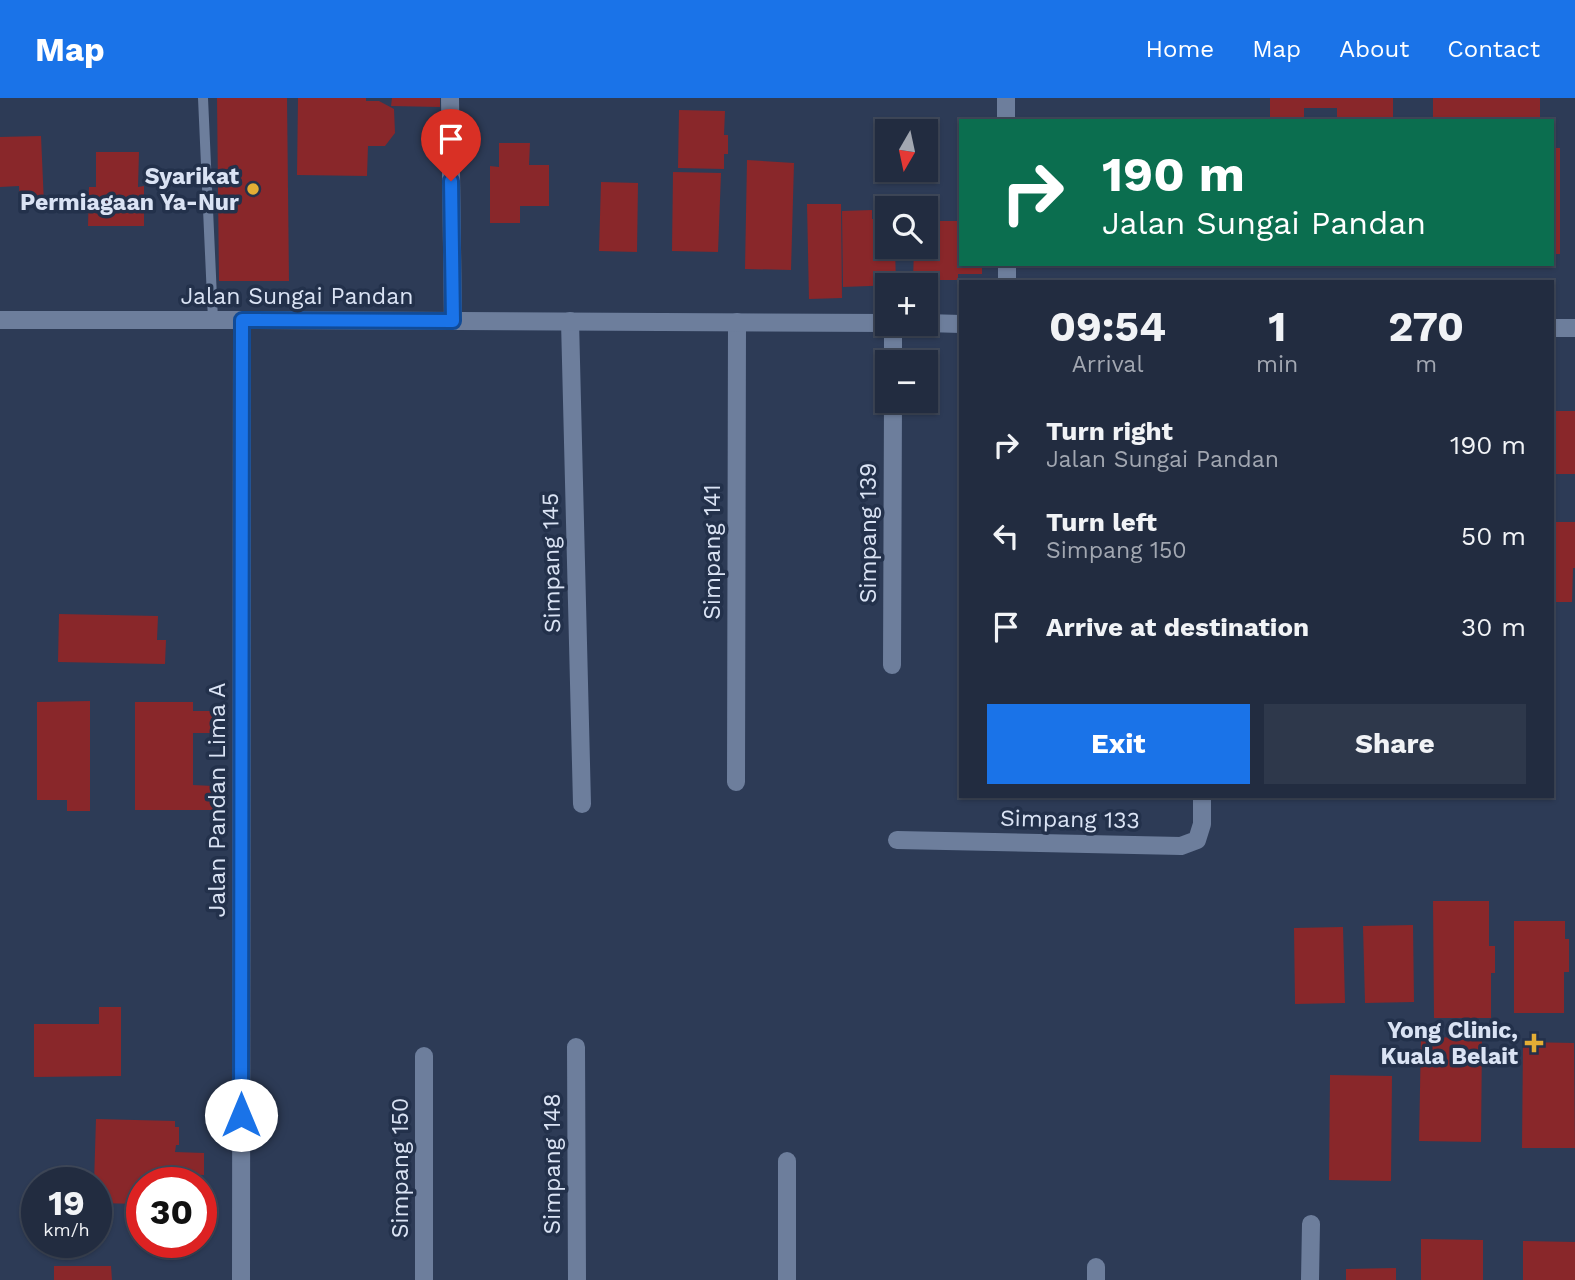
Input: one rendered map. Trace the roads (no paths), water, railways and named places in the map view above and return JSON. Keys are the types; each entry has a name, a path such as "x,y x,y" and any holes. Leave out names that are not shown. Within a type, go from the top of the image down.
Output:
{"street":[{"path":"450,98 453,321"},
{"path":"1006,98 1006,119"},
{"name":"Jalan Sungai Pandan","path":"0,320 875,323"},
{"name":"Jalan Pandan Lima A","path":"241,1280 242,320"},
{"name":"Simpang 145","path":"570,321 582,804"},
{"name":"Simpang 141","path":"736,782 737,322"},
{"path":"938,323 959,324"},
{"path":"1554,328 1575,328"},
{"name":"Simpang 139","path":"892,665 893,413"},
{"name":"Simpang 133","path":"897,840 1181,846 1197,841 1202,824 1202,798"},
{"name":"Simpang 148","path":"576,1047 578,1280"},
{"name":"Simpang 150","path":"424,1056 424,1280"},
{"path":"787,1161 787,1280"},
{"path":"1310,1280 1311,1224"}],"lane":[{"path":"203,98 213,320"}],"place":[{"name":"Syarikat Permiagaan Ya-Nur","path":"253,189"},
{"name":"Yong Clinic, Kuala Belait","path":"1534,1043"}]}
